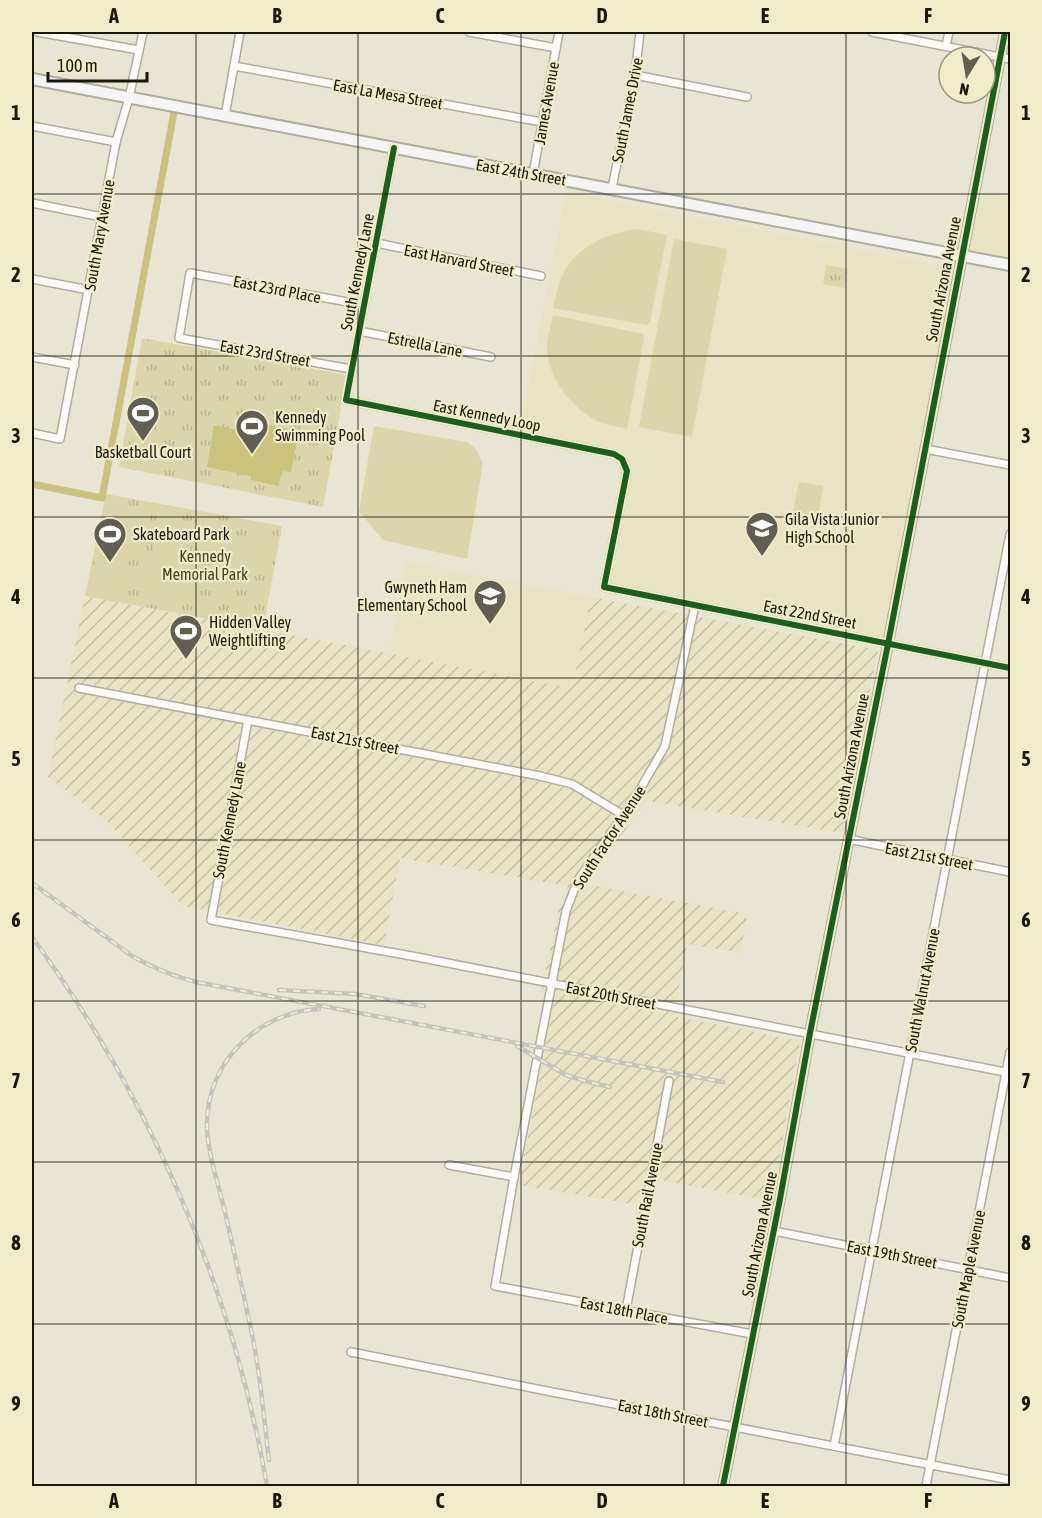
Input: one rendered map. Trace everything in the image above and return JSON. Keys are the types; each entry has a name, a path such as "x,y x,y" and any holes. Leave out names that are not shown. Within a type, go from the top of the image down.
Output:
{"main road":[{"name":"East 24th Street","path":"32,79 1011,265"}],"street":[{"path":"37,32 139,50"},
{"name":"South Mary Avenue","path":"32,433 60,439 116,142 129,98 143,32"},
{"path":"225,116 240,32"},
{"path":"469,32 556,48"},
{"name":"James Avenue","path":"533,174 559,32"},
{"name":"South James Drive","path":"612,188 635,75 640,32"},
{"path":"872,32 941,45"},
{"name":"South Arizona Avenue","path":"723,1486 1005,32"},
{"path":"997,56 1011,59"},
{"name":"East La Mesa Street","path":"234,66 542,123"},
{"path":"635,75 747,97"},
{"path":"32,126 116,142"},
{"name":"South Kennedy Lane","path":"346,400 394,148"},
{"path":"32,203 102,217"},
{"name":"East Harvard Street","path":"376,243 541,276"},
{"name":"East 23rd Place","path":"178,338 190,273 364,305"},
{"path":"32,279 89,290"},
{"name":"Estrella Lane","path":"359,331 491,357"},
{"name":"East 23rd Street","path":"178,338 351,369"},
{"path":"32,357 75,365"},
{"name":"East Kennedy Loop","path":"346,400 614,454 622,459 627,471 604,587"},
{"path":"925,449 1011,465"},
{"name":"South Walnut Avenue","path":"834,1446 1011,534"},
{"name":"East 22nd Street","path":"604,587 1011,668"},
{"name":"South Factor Avenue","path":"495,1286 566,910 578,880 635,798 665,746 695,605"},
{"name":"East 21st Street","path":"79,688 557,780 572,784 623,815"},
{"name":"South Kennedy Lane","path":"211,920 248,720"},
{"name":"East 21st Street","path":"848,839 1011,872"},
{"name":"East 20th Street","path":"211,920 417,957 1009,1073"},
{"name":"South Maple Avenue","path":"926,1486 1009,1073 1011,1052"},
{"name":"South Rail Avenue","path":"626,1310 669,1081"},
{"path":"449,1165 514,1177"},
{"name":"East 19th Street","path":"774,1231 1011,1278"},
{"name":"East 18th Place","path":"495,1286 752,1334"},
{"name":"East 18th Street","path":"351,1352 1011,1480"}],"shaded area":[{"path":"566,192 959,269 888,644 604,587 627,472 622,459 526,436 524,409"},
{"path":"974,192 1010,198 1010,265 962,256"},
{"name":"Kennedy Swimming Pool","path":"264,424 288,429 286,439 297,442 291,472 281,471 279,486 251,480 251,476 207,467 214,425 261,435"},
{"name":"Gwyneth Ham Elementary School","path":"407,562 591,597 572,688 390,653"},
{"path":"85,596 572,688 591,597 878,650 842,833 647,801 585,884 747,914 741,953 687,944 674,1016 800,1041 772,1201 644,1177 639,1205 519,1185 555,994 541,992 560,904 568,886 400,858 384,945 183,906 107,821 48,777"}],"green space":[{"path":"638,229 667,235 650,322 647,325 553,308 565,269 582,251 614,234"},
{"path":"674,239 727,249 692,437 639,427"},
{"path":"826,265 848,269 845,288 823,284"},
{"path":"553,315 643,334 627,429 595,420 585,414 561,388 550,366 548,355 547,343"},
{"path":"142,338 347,375 323,507 119,467"},
{"name":"Basketball Court","path":"136,426 155,430 150,458 131,454"},
{"path":"374,426 467,442 475,448 483,463 467,559 383,540 359,511"},
{"path":"799,482 823,486 818,516 793,511"},
{"name":"Kennedy Memorial Park","path":"106,494 282,526 263,629 85,596"},
{"name":"Skateboard Park","path":"119,507 151,512 149,522 130,537 124,574 127,577 118,602 88,596 97,551 108,531 107,517"},
{"path":"211,534 270,545 264,573 206,562"},
{"path":"163,537 183,540 187,544 192,562 182,593 179,593 178,598 172,601 149,596 147,582 144,580 149,551 152,552 158,539"}],"waterway":[{"path":"32,484 102,498 175,107"}],"railway":[{"path":"32,883 132,956 155,968 188,980 723,1082"},
{"path":"32,937 75,999 114,1063 181,1198 209,1268 233,1340 252,1412 267,1486"},
{"path":"279,990 355,994 424,1006"},
{"path":"269,1460 255,1348 208,1143 209,1101 226,1061 240,1044 257,1030 276,1020 297,1012 319,1009"},
{"path":"517,1046 566,1075 610,1087"}],"cycle path":[{"path":"723,1486 1005,32"},
{"path":"394,148 346,400 614,454 622,459 627,471 604,587 1010,668"}],"place":[{"name":"Basketball Court","path":"143,442"},
{"name":"Kennedy Swimming Pool","path":"252,455"},
{"name":"Gila Vista Junior High School","path":"762,557"},
{"name":"Skateboard Park","path":"110,563"},
{"name":"Gwyneth Ham Elementary School","path":"490,625"},
{"name":"Hidden Valley Weightlifting","path":"186,660"}]}
